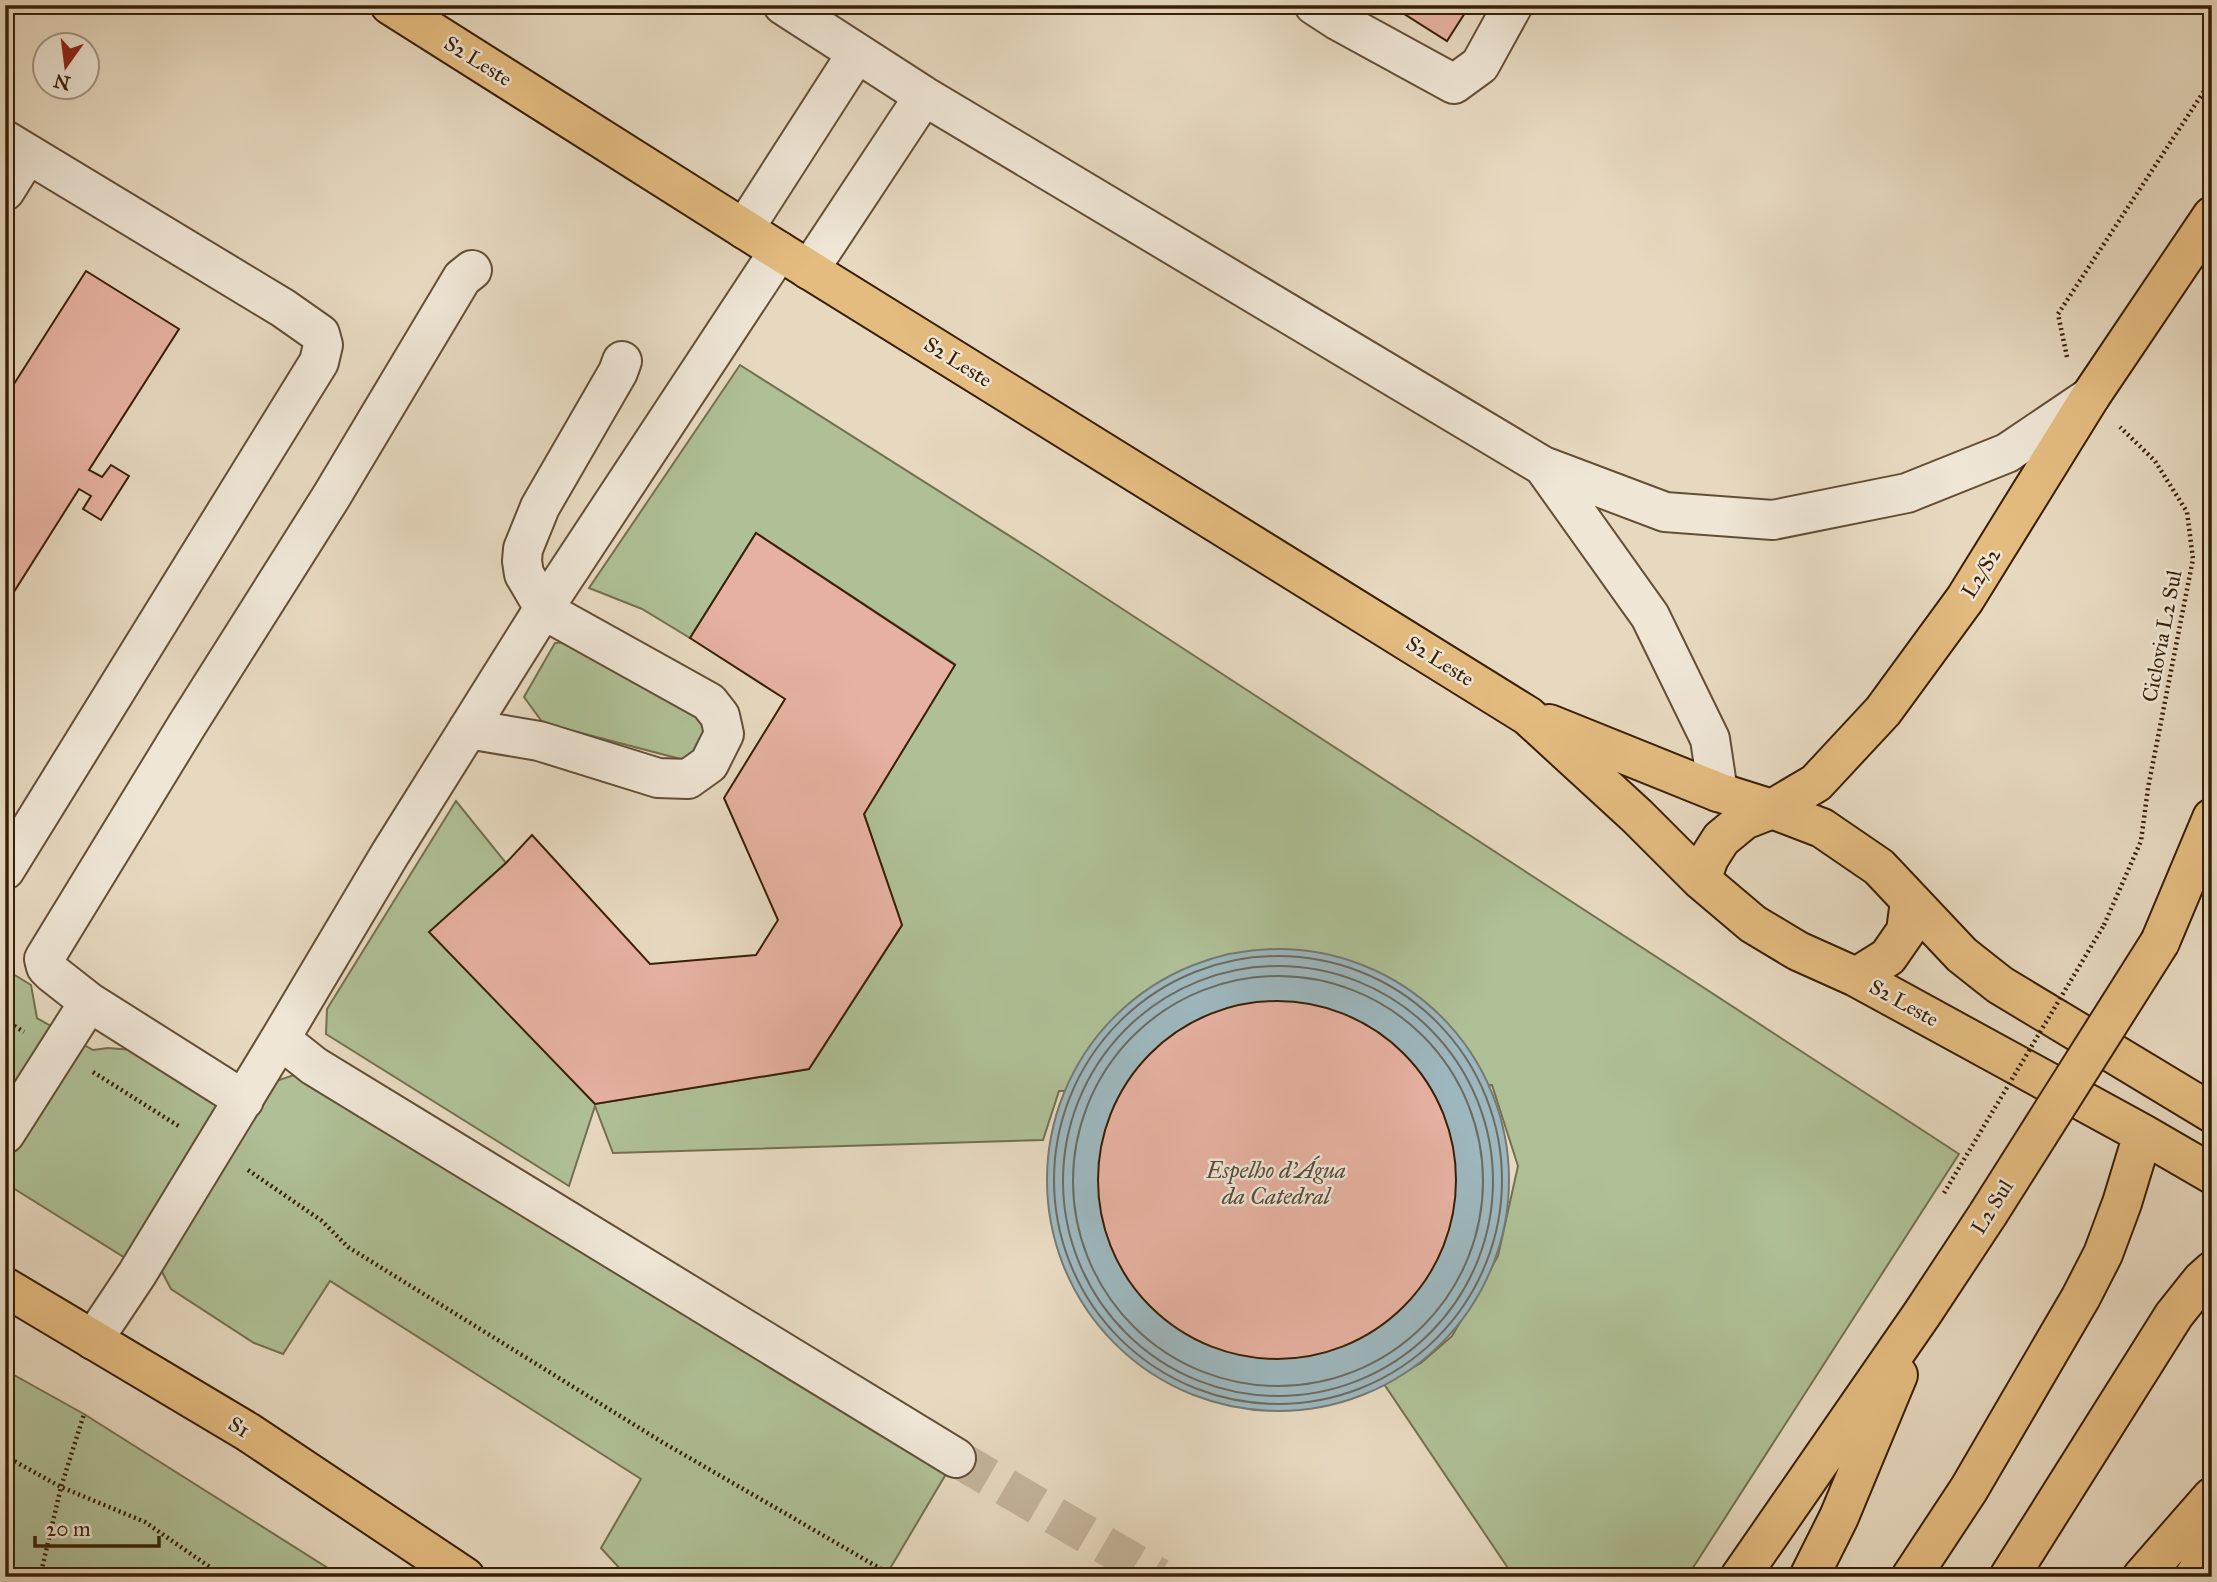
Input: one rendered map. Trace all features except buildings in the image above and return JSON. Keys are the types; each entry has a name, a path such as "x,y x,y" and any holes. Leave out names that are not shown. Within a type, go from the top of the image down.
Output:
{"main road":[{"name":"S2 Leste","path":"390,5 794,261 1528,716 1718,792 1822,828 1879,867 1962,954 2000,985 2210,1108"},
{"name":"L2/S2","path":"1700,880 1721,839 1744,820 1772,809 1816,783 1882,711 1965,599 2090,397 2212,216"},
{"name":"S2 Leste","path":"1528,716 1637,816 1700,880 1753,925 1798,951 1856,977 2212,1174"},
{"name":"L2 Sul","path":"1740,1577 1922,1314 2166,927 2212,818"},
{"path":"2166,927 2212,856"},
{"path":"1856,977 1888,957 1906,931 1910,901"},
{"path":"1912,1577 1969,1489 2081,1297 2103,1254 2143,1134"},
{"path":"2009,1577 2174,1315 2202,1280 2212,1272"},
{"name":"S1","path":"5,1287 248,1432 465,1577"},
{"path":"1809,1577 1839,1517 1873,1438 1922,1314"},
{"path":"2142,1577 2212,1497"},
{"path":"2194,1577 2212,1547"}],"street":[{"path":"783,5 924,96 1543,466 1665,512 1773,520 1907,494 2007,453 2090,397"},
{"path":"1331,10 1454,84 1480,65 1513,5"},
{"path":"744,229 857,52"},
{"path":"93,1340 137,1274 212,1147 244,1100 544,608 794,261 924,96"},
{"path":"5,191 16,147 283,308 320,334 323,345 319,362 312,374 5,870"},
{"path":"244,1100 89,1002 52,973 46,967 44,958 331,497 462,278 472,270"},
{"path":"468,729 539,741 658,778 688,779 709,764 724,734 720,716 709,702 558,618 544,608 524,574 523,549 540,507 622,361"},
{"path":"1543,466 1650,616 1710,739 1718,792"},
{"path":"5,1134 89,1002"},
{"path":"280,1039 314,1066 956,1458"}],"path":[{"name":"Ciclovia L2 Sul","path":"1944,1193 2104,925 2141,841 2148,788 2193,559 2187,512 2155,461 2090,397 2070,370 2058,314 2212,79"},
{"path":"5,1020 25,1032"},
{"path":"90,1070 188,1132"},
{"path":"244,1168 322,1221 359,1255 662,1442 895,1577"},
{"path":"40,1577 61,1487 84,1415"},
{"path":"5,1456 61,1487 145,1521 225,1577"}],"green space":[{"path":"740,365 1035,552 1959,1154 1687,1577 1514,1577 1384,1384 1421,1363 1452,1336 1498,1256 1518,1166 1492,1085 1059,1091 1043,1140 613,1153 595,1106 569,1186 326,1034 327,1009 456,801 506,863 430,932 595,1104 809,1069 902,925 864,814 955,664 756,533 690,638 642,609 589,588"},
{"path":"580,641 696,713 711,728 692,762 543,723 524,697 555,643"},
{"path":"5,969 31,985 37,1018 93,1050 133,1050 222,1107 127,1259 5,1183"},
{"path":"303,1072 946,1474 885,1577 632,1577 622,1571 601,1548 641,1479 330,1281 283,1354 254,1343 171,1289 161,1270 276,1081"},
{"path":"5,1370 84,1414 342,1577 5,1577"}],"water":[{"name":"Espelho d'Água da Catedral","path":"1278,949 1323,953 1366,966 1387,976 1425,1001 1457,1033 1482,1071 1492,1092 1505,1135 1509,1180 1505,1225 1492,1268 1482,1289 1457,1327 1425,1359 1387,1384 1366,1394 1323,1407 1278,1411 1233,1407 1190,1394 1169,1384 1131,1359 1099,1327 1074,1289 1064,1268 1051,1225 1047,1180 1051,1135 1064,1092 1074,1071 1099,1033 1131,1001 1169,976 1190,966 1233,953"}],"tunnel":[{"path":"956,1458 1159,1577"}]}
